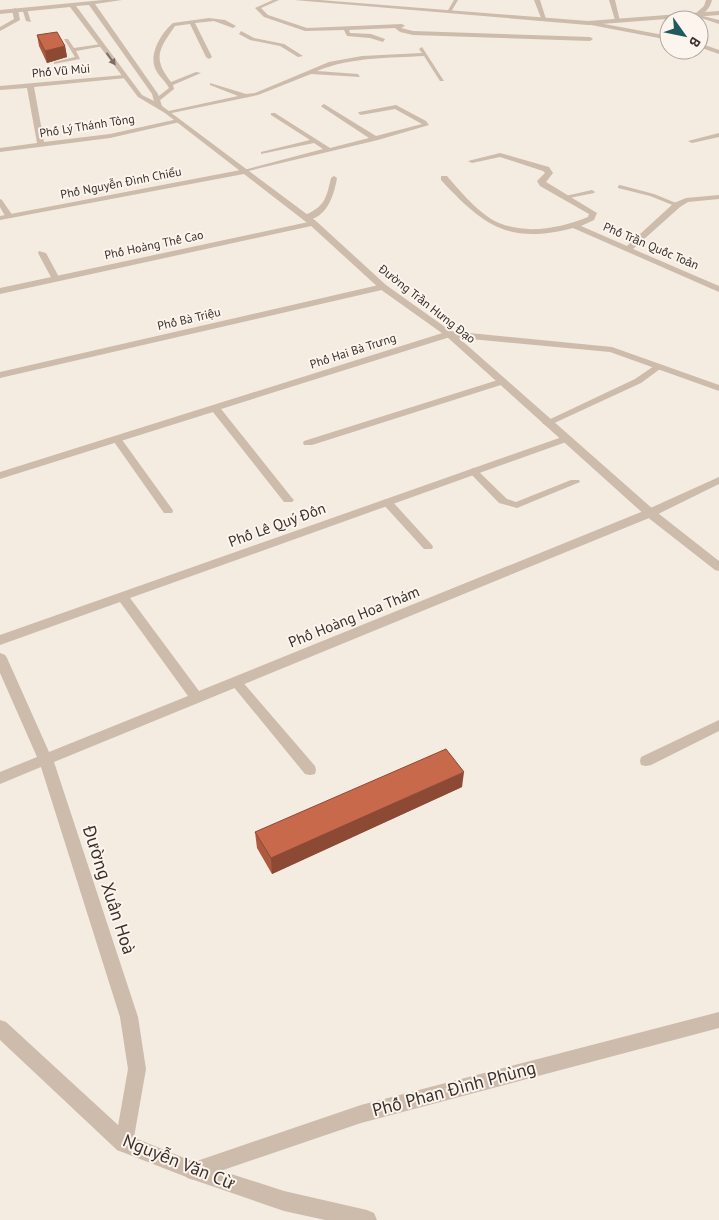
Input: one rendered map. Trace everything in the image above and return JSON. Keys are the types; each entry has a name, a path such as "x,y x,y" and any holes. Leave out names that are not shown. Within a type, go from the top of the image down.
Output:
{"street":[{"path":"0,12 119,0"},
{"path":"297,0 544,18 588,23 659,36"},
{"path":"536,0 544,18"},
{"path":"612,0 618,20"},
{"name":"Đường Trần Hưng Đạo","path":"91,3 161,106"},
{"name":"Đường Trần Hưng Đạo","path":"72,5 140,96 161,106 178,121 310,220 384,287 449,334 650,513 719,567"},
{"path":"588,23 659,17"},
{"name":"Phố Vũ Mùi","path":"0,88 124,77"},
{"path":"30,86 41,144"},
{"name":"Phố Lý Thánh Tông","path":"0,150 110,136 178,121"},
{"path":"692,141 719,135"},
{"path":"444,178 477,212 491,222 524,230 542,231 574,226 591,218 592,213 543,184 541,181 549,173 546,169 500,156 472,161"},
{"name":"Phố Nguyễn Đình Chiểu","path":"0,218 246,171"},
{"path":"627,250 677,205 686,200 719,197"},
{"name":"Phố Hoàng Thế Cao","path":"0,290 310,220"},
{"name":"Phố Trần Quốc Toản","path":"574,226 719,289"},
{"name":"Phố Bà Triệu","path":"0,375 384,287"},
{"name":"Phố Hai Bà Trưng","path":"0,476 449,334 612,350 719,388"},
{"path":"308,443 501,382"},
{"path":"215,408 288,500"},
{"name":"Phố Lê Quý Đôn","path":"0,640 565,439"},
{"name":"Phố Hoàng Hoa Thám","path":"0,778 650,513 719,480"},
{"path":"123,596 197,698"},
{"name":"Đường Xuân Hoà","path":"0,658 46,760 129,1017 137,1069 124,1143"},
{"name":"Phố Phan Đình Phùng","path":"194,1171 361,1114 719,1020"},
{"name":"Nguyễn Văn Cừ","path":"0,1028 124,1143 194,1171 284,1202 367,1220"}],"lane":[{"path":"277,0 258,8 266,16 307,30 416,26"},
{"path":"449,11 456,0"},
{"path":"24,9 29,21"},
{"path":"0,29 17,20 15,10"},
{"path":"161,106 172,88 158,68 155,58 173,25 182,22 214,19 233,26"},
{"path":"192,22 209,57"},
{"path":"397,27 402,31 413,33 590,39"},
{"path":"346,28 347,34 371,36 383,40"},
{"path":"241,33 252,39 282,46 300,56"},
{"path":"56,63 78,58 66,40"},
{"path":"74,50 102,46"},
{"path":"161,106 202,104 246,96 267,90 306,72 346,60 423,52 442,80"},
{"path":"306,72 358,76"},
{"path":"170,84 198,74"},
{"path":"212,84 246,96"},
{"path":"324,106 376,139"},
{"path":"246,171 426,125 409,113 396,107 361,114"},
{"path":"273,114 329,150"},
{"path":"263,153 315,141"},
{"path":"310,220 326,206 330,199 334,178"},
{"path":"620,187 652,194 677,205"},
{"path":"564,197 592,192"},
{"path":"0,201 9,216"},
{"path":"42,253 56,278"},
{"path":"547,423 638,381 657,367"},
{"path":"117,439 168,511"},
{"path":"473,471 503,501 517,504 575,482"},
{"path":"387,502 428,546"},
{"path":"236,682 310,770"},
{"path":"646,761 719,725"}],"building":[{"path":"57,32 65,46 45,51 37,35"},
{"path":"446,749 464,772 271,858 255,832"}]}
